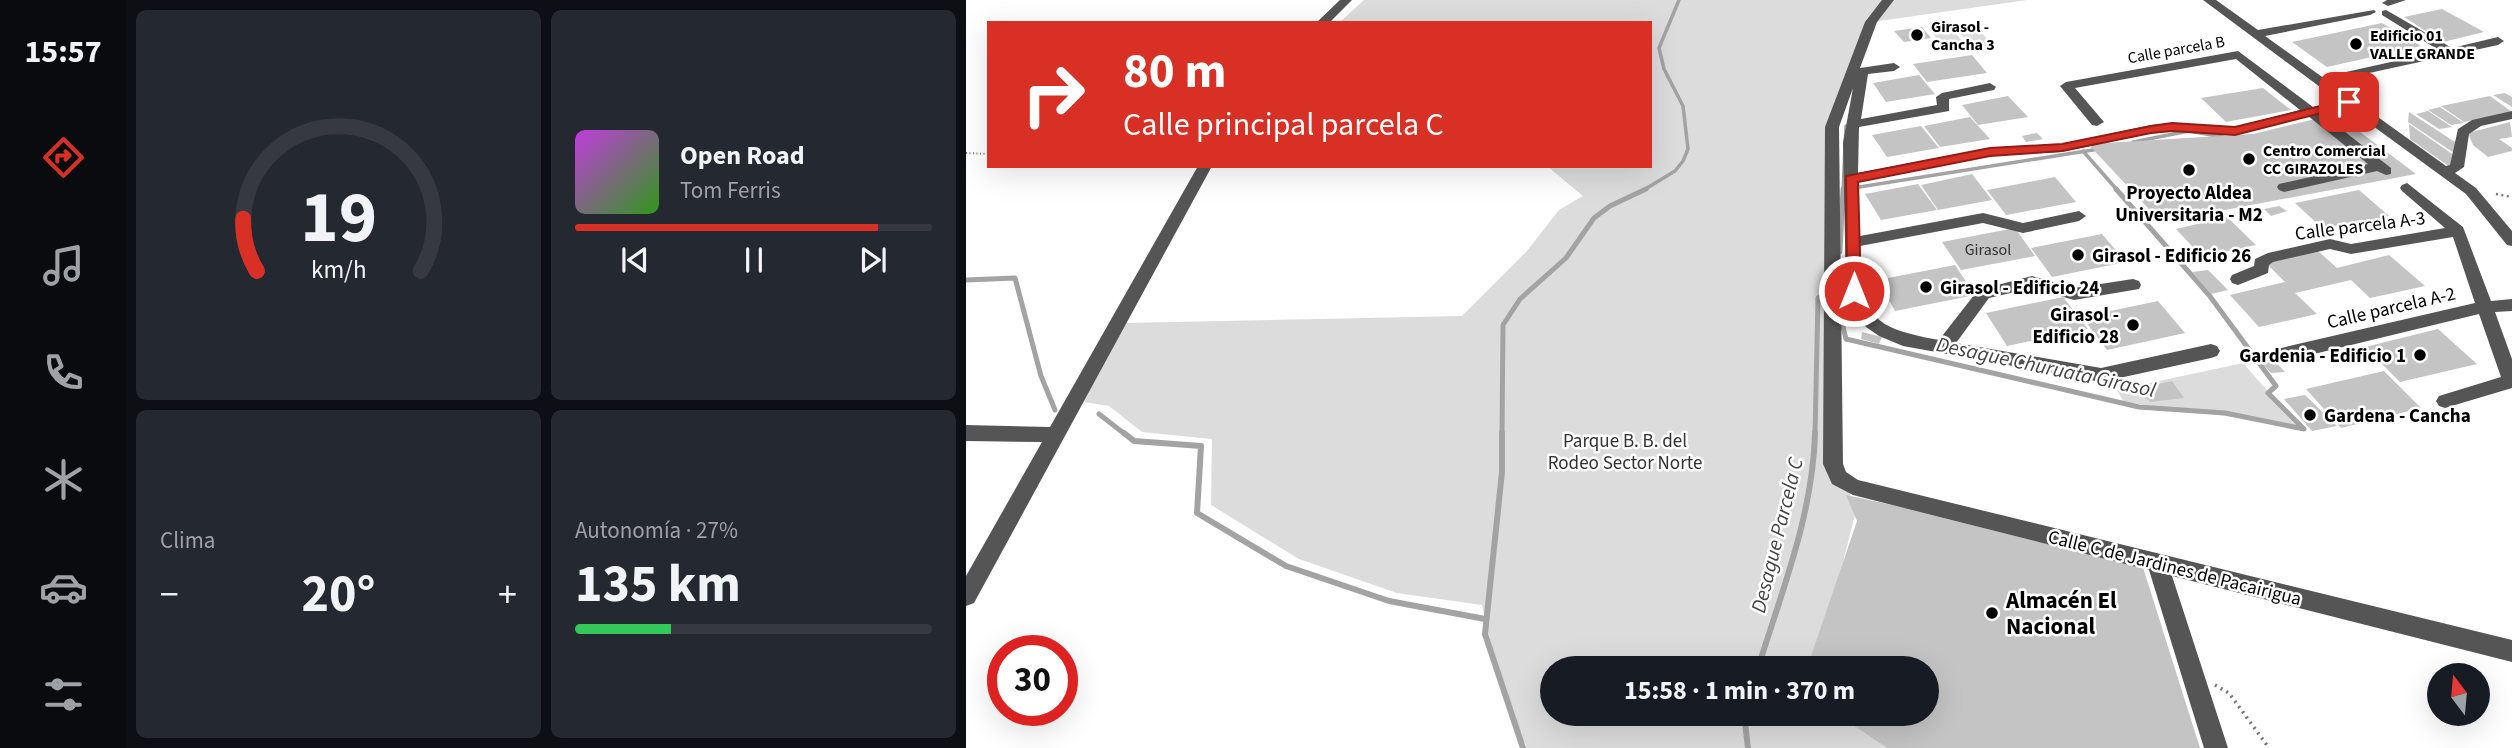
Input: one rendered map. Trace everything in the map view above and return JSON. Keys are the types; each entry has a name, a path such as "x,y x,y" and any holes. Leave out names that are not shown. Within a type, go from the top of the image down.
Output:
{"street":[{"path":"1324,21 1346,0"},
{"name":"Calle C de Jardines de Pacairigua","path":"1888,0 1871,22 1832,127 1833,464 1839,478 1853,487 2512,651"},
{"path":"2209,0 2471,191 2512,241"},
{"path":"2243,25 2356,2 2370,12"},
{"path":"2255,34 2370,12 2390,4 2450,52"},
{"path":"2350,75 2498,41"},
{"name":"Calle parcela B","path":"2097,122 2066,86 2238,55 2383,168 2284,187"},
{"path":"1894,67 1862,71 1850,143 1854,291 1861,310 1878,330 1903,340 2101,375 2211,351"},
{"path":"1854,124 1944,108 1942,97 1990,87"},
{"path":"1851,179 1990,152 2062,148 2151,129 2172,127 2235,131 2349,102"},
{"path":"2445,172 2457,167 2463,132 2477,123 2512,115"},
{"path":"966,596 1204,168"},
{"path":"2407,188 2458,231 2511,381 2445,401"},
{"path":"1854,242 1983,218 2022,228 2079,216"},
{"name":"Calle parcela A-3","path":"2238,279 2262,269 2260,263 2268,258 2330,244 2351,249 2458,231"},
{"path":"1943,347 1983,294 2032,282 2074,294 2133,285"},
{"name":"Calle parcela A-2","path":"2281,355 2484,307 2512,304"},
{"path":"966,433 1055,435"},
{"path":"2157,562 2216,748"}],"path":[{"path":"966,153 987,154"},
{"path":"2496,194 2512,197"},
{"path":"2191,671 2229,693 2269,748"}],"green space":[{"name":"Parque B. B. del Rodeo Sector Norte","path":"1364,0 2027,0 1872,22 1837,133 1833,421 1855,515 1819,656 1540,656 1540,726 1854,726 1887,748 1525,748 1526,744 1522,739 1495,656 1482,605 1397,593 1299,559 1211,505 1212,439 1142,432 1109,406 1084,402 1123,323 1462,316 1526,252 1559,210 1583,196 1549,168 1652,168 1652,21 1341,21"},
{"path":"1973,24 1994,46 1975,50 1954,27"},
{"path":"1949,26 1966,45 1946,49 1929,29"},
{"path":"2243,363 2298,426 2124,402 2117,390"}],"building":[{"path":"2442,9 2484,32 2443,42 2404,17"},
{"name":"Edificio 01 VALLE GRANDE","path":"2382,23 2421,46 2327,67 2292,42"},
{"path":"1922,27 1931,38 1904,42 1894,31"},
{"path":"1972,55 1987,73 1927,82 1913,64"},
{"path":"1919,75 1935,94 1886,102 1873,83"},
{"path":"2263,88 2291,110 2226,122 2201,98"},
{"path":"2505,93 2512,97 2512,107 2493,95"},
{"path":"2008,96 2028,117 1978,125 1962,105"},
{"path":"2490,96 2512,112 2464,122 2441,106"},
{"path":"2440,107 2464,123 2451,125 2428,110"},
{"path":"2428,111 2452,127 2439,129 2416,114"},
{"path":"2409,112 2458,144 2457,155 2408,122"},
{"name":"Centro Comercial CC GIRAZOLES","path":"2336,114 2416,174 2161,222 2088,144 2253,134"},
{"path":"1970,117 1990,139 1940,147 1924,126"},
{"path":"2510,122 2512,137 2499,139 2512,148 2512,151 2488,157 2473,145 2468,133"},
{"path":"2409,124 2455,156 2450,167 2410,139"},
{"path":"1921,126 1939,148 1887,157 1872,135"},
{"path":"2037,133 2043,139 2026,142 2022,136"},
{"path":"1972,174 1992,200 1938,210 1921,185"},
{"path":"2055,177 2076,202 2006,215 1987,190"},
{"path":"1918,184 1937,210 1881,220 1865,194"},
{"path":"2359,190 2389,216 2323,229 2295,203"},
{"path":"2279,206 2287,211 2271,216 2264,209"},
{"path":"2227,217 2256,245 2202,257 2176,229"},
{"path":"2015,228 2035,256 1961,270 1942,242"},
{"name":"Girasol - Edificio 26","path":"2102,234 2126,262 2052,277 2031,248"},
{"path":"2317,250 2337,268 2389,255 2425,286 2370,298 2351,280 2295,293 2317,314 2259,327 2230,295 2285,282 2266,263"},
{"name":"Girasol - Edificio 24","path":"1955,265 1975,295 1895,311 1878,280"},
{"path":"2208,270 2228,290 2211,294 2192,272"},
{"path":"2063,297 2088,329 2007,346 1986,313"},
{"name":"Girasol - Edificio 28","path":"2158,301 2185,333 2107,350 2082,317"},
{"name":"Gardenia - Edificio 1","path":"2438,329 2477,364 2400,382 2365,347"},
{"path":"1862,332 1882,337 1879,344 1861,339"},
{"path":"2270,356 2285,372 2271,373 2258,359"},
{"path":"2384,371 2421,408 2341,428 2306,389"},
{"path":"2172,381 2184,398 2150,402 2138,388"},
{"name":"Gardena - Cancha","path":"2305,395 2337,426 2312,431 2284,399"},
{"name":"Almacén El Nacional","path":"1846,495 2140,558 2200,748 1887,748 1854,726 1939,726 1939,656 1811,656 1857,521"}],"waterway":[{"path":"1643,190 1675,171 1688,149 1683,106 1664,69 1659,48 1679,0"},
{"name":"Desague Parcela C","path":"1843,191 1846,126"},
{"path":"2133,142 2189,131 2223,137"},
{"path":"2083,151 2099,149"},
{"path":"1853,188 2083,151"},
{"name":"Desague Churuata Girasol","path":"2083,151 2118,191"},
{"name":"Desague Parcela C","path":"1840,252 1843,189"},
{"name":"Desague Churuata Girasol","path":"1840,315 1846,339 2139,407 2225,413 2304,429 2268,393 2276,386 2209,295 2116,189"},
{"path":"1502,435 1503,325 1520,299 1566,258 1594,218 1610,206 1643,190"},
{"path":"966,280 1015,278 1041,376 1055,410"},
{"name":"Desague Parcela C","path":"1815,435 1818,298 1828,291"},
{"path":"1099,414 1126,435"},
{"path":"1124,433 1134,441 1201,446 1197,513 1286,566 1389,601 1485,619"},
{"name":"Desague Parcela C","path":"1762,656 1802,523 1809,493 1815,433"},
{"path":"1502,435 1502,472 1485,634 1523,748"},
{"name":"Desague Parcela C","path":"1745,726 1748,748"}],"place":[{"name":"Girasol - Cancha 3","path":"1917,35"},
{"name":"Edificio 01 VALLE GRANDE","path":"2356,44"},
{"name":"Centro Comercial CC GIRAZOLES","path":"2249,159"},
{"name":"Proyecto Aldea Universitaria - M2","path":"2189,170"},
{"name":"Girasol - Edificio 26","path":"2078,255"},
{"name":"Girasol - Edificio 24","path":"1926,287"},
{"name":"Girasol - Edificio 28","path":"2133,325"},
{"name":"Gardenia - Edificio 1","path":"2420,355"},
{"name":"Gardena - Cancha","path":"2310,415"},
{"name":"Almacén El Nacional","path":"1992,613"}],"route":[{"path":"1854,291 1851,179 1990,152 2062,148 2151,129 2172,127 2235,131 2349,102"}]}
